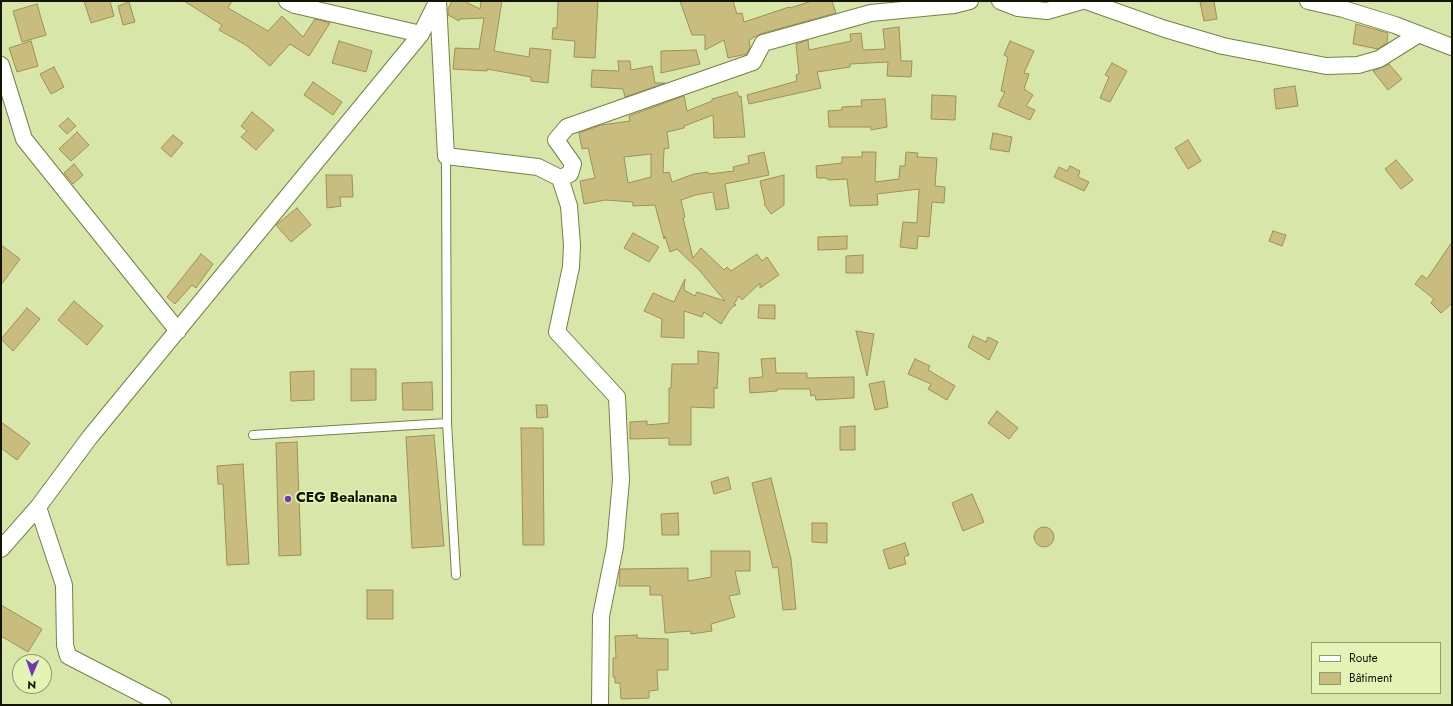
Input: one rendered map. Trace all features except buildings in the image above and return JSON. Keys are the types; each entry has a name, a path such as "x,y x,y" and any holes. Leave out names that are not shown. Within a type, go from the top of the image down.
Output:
{"street":[{"path":"288,1 295,5 421,34"},
{"path":"1,549 38,507 90,437 421,34 438,1"},
{"path":"438,1 446,156 538,167 560,178 569,206 572,245 571,267 557,332 617,397 621,480 615,547 601,616 600,705"},
{"path":"560,178 570,174 573,164 556,140 567,127 753,62 763,43 871,13 954,5 970,1"},
{"path":"1000,1 1018,8 1047,10 1082,1"},
{"path":"1086,1 1164,29 1223,46 1326,66 1358,65 1379,59 1419,34"},
{"path":"1308,1 1343,9 1419,34 1452,47"},
{"path":"1,65 24,139 178,331"},
{"path":"38,507 64,585 65,645 68,656 163,705"}],"lane":[{"path":"446,156 447,423 456,575"},
{"path":"253,435 447,423"}],"place":[{"name":"CEG Bealanana","path":"288,499"}]}
